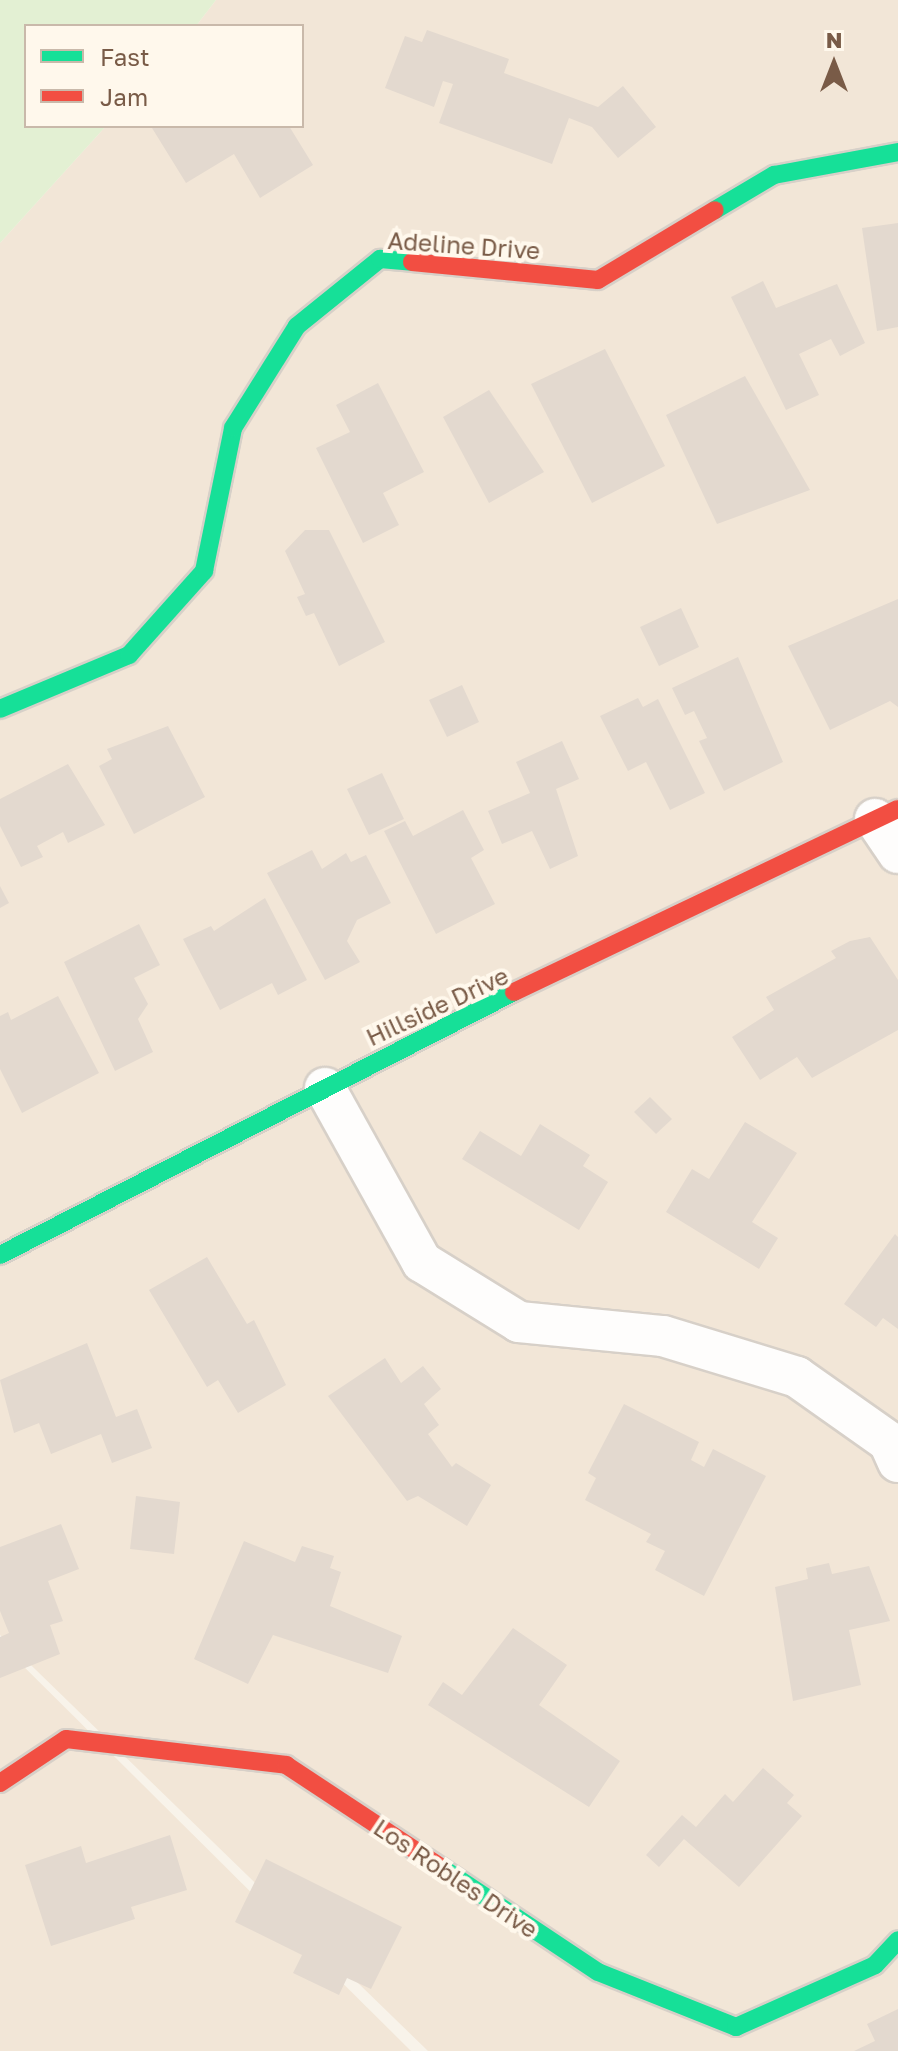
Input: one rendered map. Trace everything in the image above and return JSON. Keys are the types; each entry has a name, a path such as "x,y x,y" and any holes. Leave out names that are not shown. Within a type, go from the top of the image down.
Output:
{"street":[{"name":"Adeline Drive","path":"0,709 129,655 204,571 233,428 297,326 380,259 598,280 774,175 898,152"},
{"path":"886,814 898,853"},
{"name":"Hillside Drive","path":"0,1255 325,1088 886,814"},
{"path":"325,1088 422,1262 519,1322 663,1336 797,1377 889,1442 898,1462"},
{"name":"Los Robles Drive","path":"0,1783 66,1739 286,1765 598,1972 736,2027 875,1965 898,1940"}],"shaded area":[{"path":"216,0 898,0 898,2051 428,2051 0,1635 0,243 104,128 304,128 304,24 198,24"},
{"path":"0,1643 411,2051 0,2051"}],"green space":[{"path":"0,0 216,0 198,24 24,24 24,128 104,128 0,243"}],"building":[{"path":"427,30 509,59 504,73 598,107 623,86 656,127 618,158 592,127 569,118 552,164 439,123 453,84 443,81 434,107 385,88 405,36 422,42"},
{"path":"152,128 290,128 313,165 260,198 234,154 186,183"},
{"path":"898,223 898,327 877,331 862,228"},
{"path":"763,281 776,308 837,284 865,343 840,356 831,339 799,354 819,395 786,410 731,297"},
{"path":"605,349 665,466 592,503 531,384"},
{"path":"745,376 810,490 717,524 666,415"},
{"path":"378,383 424,472 383,493 399,525 363,543 316,448 350,432 336,405"},
{"path":"489,390 544,472 489,503 443,417"},
{"path":"305,530 329,530 385,642 339,666 314,613 306,616 297,597 305,594 285,551"},
{"path":"898,599 898,707 890,701 830,730 788,646"},
{"path":"681,608 699,647 659,666 640,627"},
{"path":"738,657 783,762 724,791 699,741 707,738 694,711 685,715 672,688"},
{"path":"462,685 479,722 447,737 429,700"},
{"path":"638,698 643,707 658,699 705,793 670,810 646,762 628,771 600,716"},
{"path":"168,726 205,797 134,834 99,766 112,759 107,749"},
{"path":"562,741 579,779 556,789 578,856 550,869 532,831 502,844 488,811 530,793 516,762"},
{"path":"68,764 105,825 68,843 63,832 37,846 43,857 21,867 0,826 0,799"},
{"path":"382,773 404,819 369,835 347,789"},
{"path":"463,810 484,850 471,858 495,904 436,934 384,831 405,821 413,836"},
{"path":"312,850 322,869 346,853 351,862 366,855 391,903 357,920 347,941 360,962 325,980 267,873"},
{"path":"0,886 9,903 0,908"},
{"path":"265,898 307,980 278,995 272,983 220,1010 183,939 211,926 214,931"},
{"path":"139,924 160,965 134,978 148,1004 138,1019 153,1052 115,1071 64,962"},
{"path":"870,937 898,980 898,1030 812,1078 797,1057 760,1080 732,1037 774,1010 766,997 836,958 831,951 850,941"},
{"path":"58,996 99,1073 22,1113 0,1069 0,1016 8,1012 11,1020"},
{"path":"650,1097 672,1119 656,1134 634,1112"},
{"path":"745,1122 797,1153 752,1222 778,1238 759,1269 666,1212 692,1169 709,1179"},
{"path":"540,1124 590,1155 583,1166 608,1182 579,1230 462,1159 480,1131 521,1156"},
{"path":"895,1234 898,1237 898,1329 883,1318 876,1327 844,1304"},
{"path":"207,1257 247,1324 254,1320 286,1385 238,1413 218,1380 207,1387 149,1290"},
{"path":"87,1343 116,1417 137,1409 152,1448 112,1463 101,1434 51,1454 39,1423 14,1433 0,1380"},
{"path":"385,1358 401,1383 423,1366 441,1389 424,1404 439,1425 428,1434 452,1467 456,1463 491,1485 467,1526 418,1496 407,1501 328,1396"},
{"path":"624,1404 699,1442 691,1460 704,1467 713,1449 766,1476 704,1596 655,1570 665,1551 646,1542 651,1534 585,1500 596,1478 588,1473"},
{"path":"136,1496 180,1502 174,1554 130,1549"},
{"path":"61,1524 79,1569 48,1581 63,1621 50,1625 60,1654 0,1678 0,1637 9,1633 0,1611 0,1547"},
{"path":"244,1541 295,1562 302,1546 334,1556 330,1568 341,1572 330,1606 402,1636 388,1673 273,1635 248,1684 194,1659"},
{"path":"829,1563 832,1574 869,1566 890,1621 849,1630 861,1685 793,1701 775,1587 808,1579 806,1568"},
{"path":"513,1628 567,1665 539,1705 620,1761 589,1807 428,1705 443,1682 462,1695"},
{"path":"763,1768 794,1795 787,1803 802,1816 739,1887 684,1839 659,1867 646,1855 682,1815 696,1827 725,1794 733,1802"},
{"path":"170,1835 187,1890 131,1907 135,1919 51,1946 25,1865 81,1846 86,1863"},
{"path":"266,1859 402,1927 371,1989 347,1978 339,1995 293,1973 302,1955 235,1922"},
{"path":"898,2009 898,2051 854,2051 875,2041 867,2024"}],"traffic: fast":[{"path":"715,210 774,175 898,152"},
{"path":"0,709 129,655 204,571 233,428 297,326 380,259 412,262"},
{"path":"0,1255 514,992"},
{"path":"442,1868 598,1972 736,2027 875,1965 898,1940"}],"traffic: jam":[{"path":"412,262 598,280 715,210"},
{"path":"514,992 898,809"},
{"path":"0,1783 66,1739 286,1765 442,1868"}]}
